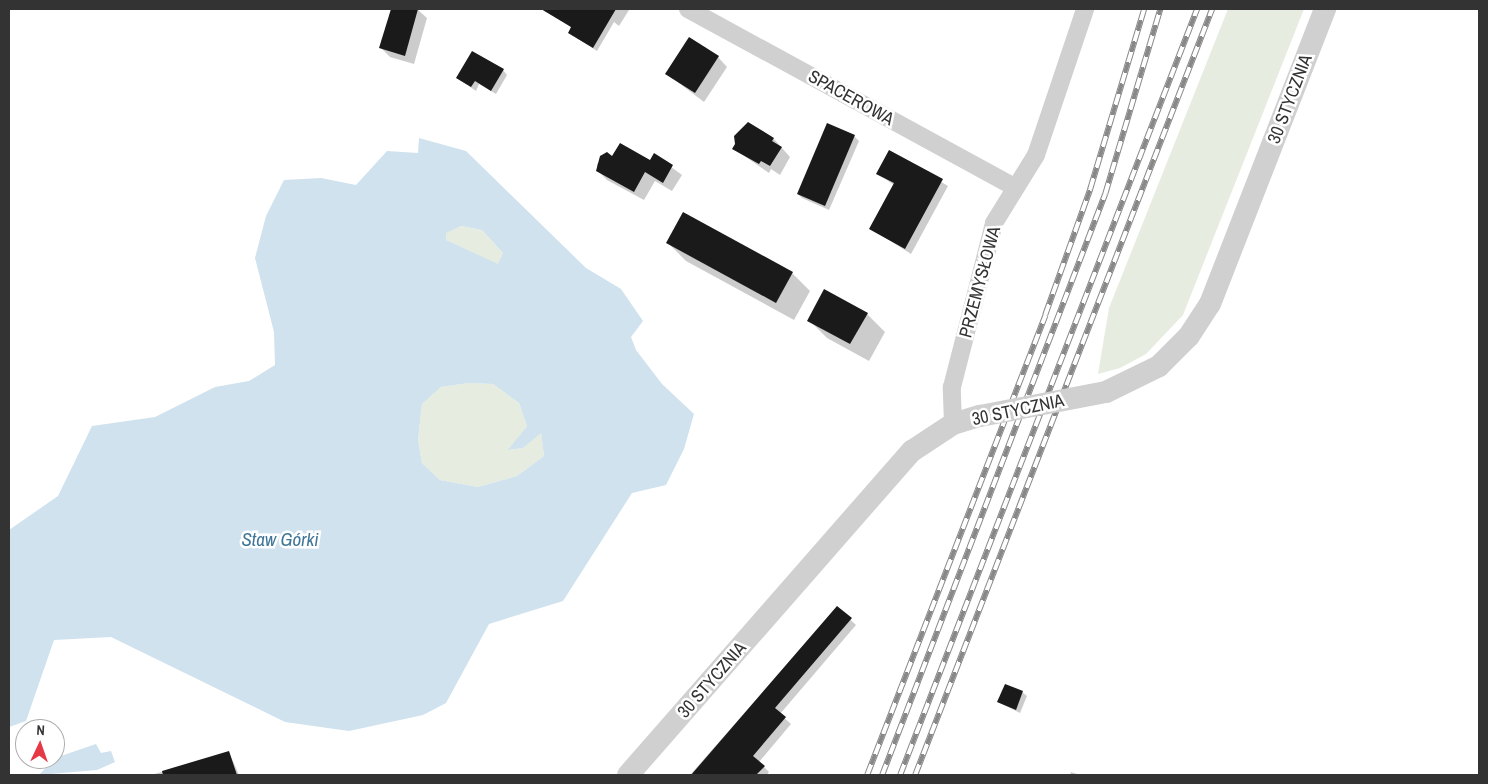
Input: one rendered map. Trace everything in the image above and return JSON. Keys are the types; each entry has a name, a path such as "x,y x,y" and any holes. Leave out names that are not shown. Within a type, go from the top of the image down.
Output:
{"street":[{"name":"SPACEROWA","path":"688,9 1014,187"},
{"name":"PRZEMYSŁOWA","path":"953,424 952,387 994,223 1014,187 1036,155 1085,9"},
{"name":"30 STYCZNIA","path":"628,775 912,451 953,424 980,416 1106,392 1159,366 1189,336 1210,304 1325,9"}],"shaded area":[{"path":"1228,9 1304,9 1183,315 1146,354 1120,368 1098,374 1109,308"},
{"path":"461,226 482,230 503,253 498,265 446,240 445,233"},
{"path":"469,383 493,384 519,403 527,426 509,450 523,448 541,432 544,456 517,476 478,487 440,480 422,463 418,440 422,404 441,387"}],"water":[{"name":"Staw Górki","path":"419,138 466,151 586,268 621,289 643,321 631,337 636,350 662,384 694,414 684,449 666,485 632,493 563,601 489,624 446,703 423,715 349,731 285,722 111,637 54,640 27,719 15,719 15,725 9,727 9,530 58,496 92,426 155,417 215,387 249,381 275,365 274,332 255,258 266,216 284,180 321,178 356,185 387,151 418,153","holes":["461,226 482,230 503,253 498,264 446,240 446,233","469,383 493,384 519,403 527,426 508,450 523,448 541,433 544,456 517,476 478,487 440,480 422,463 418,440 422,404 441,387"]},
{"path":"96,744 101,753 111,751 115,762 97,770 39,775 45,769 65,769 65,755"}],"building":[{"path":"391,9 418,9 405,56 379,48"},
{"path":"541,9 616,9 593,48 568,33 571,27"},
{"path":"689,37 719,56 695,93 665,74"},
{"path":"472,51 504,69 491,91 475,81 471,87 456,78"},
{"path":"748,122 774,138 772,141 782,147 770,166 761,161 759,164 732,149 735,144 734,136"},
{"path":"827,123 855,135 825,206 797,194"},
{"path":"620,143 650,160 654,153 673,165 663,183 645,172 634,192 596,171 600,156 607,152 612,156"},
{"path":"889,150 943,179 905,249 869,229 894,183 876,174"},
{"path":"683,212 793,272 776,303 666,243"},
{"path":"824,289 868,313 850,344 807,321"},
{"path":"837,606 852,618 775,708 786,717 753,756 765,766 756,775 691,775"},
{"path":"1005,684 1023,691 1016,710 997,702"},
{"path":"229,751 237,775 163,775 162,771"}],"railway":[{"path":"867,775 1045,315 1090,189 1144,9"},
{"path":"882,775 1105,194 1160,9"},
{"path":"900,775 1197,9"},
{"path":"915,775 1212,9"}]}
